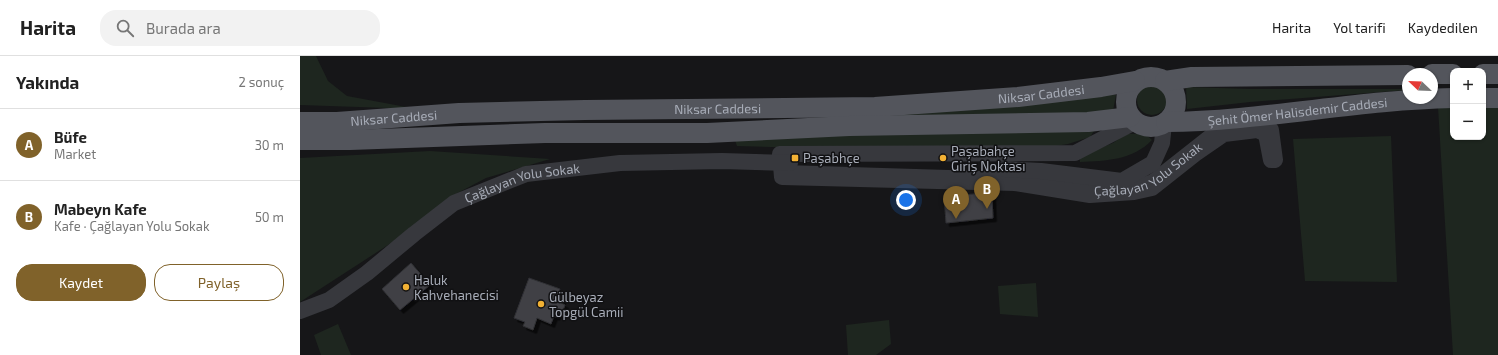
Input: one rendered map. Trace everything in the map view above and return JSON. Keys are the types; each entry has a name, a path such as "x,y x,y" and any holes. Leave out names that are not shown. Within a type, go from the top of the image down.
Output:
{"main road":[{"path":"1438,74 1450,74"},
{"path":"1486,74 1498,74"},
{"name":"Şehit Ömer Halisdemir Caddesi","path":"1165,81 1192,77 1402,75"},
{"path":"1150,76 1158,77 1165,81 1171,86 1175,94 1175,110 1165,123 1156,127 1139,125 1133,120 1125,103 1126,94 1130,87 1142,78 1150,76"},
{"name":"Niksar Caddesi","path":"300,122 337,122 459,114 585,110 875,107 1018,97 1135,82"},
{"name":"Şehit Ömer Halisdemir Caddesi","path":"1165,123 1259,116 1388,101 1450,98"},
{"path":"1486,98 1498,98"},
{"name":"Niksar Caddesi","path":"300,140 350,140 545,133 707,133 849,126 1133,120"}],"street":[{"path":"782,163 780,154 1075,153 1133,120"},
{"name":"Çağlayan Yolu Sokak","path":"300,311 329,300 366,273 454,203 526,174 620,163 722,161 1019,170 1122,181 1154,163 1162,143 1165,123"},
{"name":"Çağlayan Yolu Sokak","path":"1258,125 1271,130 1275,160 1271,160 1266,134 1258,130 1224,134 1195,154 1152,188 1139,191 1090,195 1015,183 782,177 782,163 784,173 1014,180 1091,191 1132,189 1152,182 1219,130 1258,125"},
{"path":"1064,174 1066,153"}],"shaded area":[{"path":"300,56 316,56 328,81 347,96 417,109 300,105"},
{"path":"1152,85 1158,86 1166,94 1166,106 1158,114 1152,115 1146,114 1138,106 1137,100 1138,94 1146,86"},
{"path":"1186,87 1251,89 1402,89 1402,90 1250,102 1187,109"},
{"path":"1103,94 1116,95 1112,116 836,117"},
{"path":"1486,105 1498,105 1498,355 1453,355 1438,107 1450,106 1450,140 1486,140"},
{"path":"1094,131 1090,137 1068,144 1044,148 806,148 737,146 735,140 791,135"},
{"path":"1126,134 1143,135 1152,140 1145,147 1136,152 1119,158 1080,162 1080,156 1113,143"},
{"path":"1391,136 1397,282 1305,281 1293,139"},
{"path":"430,151 550,159 486,178 452,196 408,232 300,302 300,158"},
{"path":"1036,283 1038,317 1000,314 998,286"},
{"path":"889,320 891,344 876,355 848,355 846,325"},
{"path":"338,324 351,355 321,355 314,335"}],"building":[{"path":"983,193 983,196 992,196 993,218 946,223 944,197"},
{"name":"Haluk Kahvehanecisi","path":"411,263 430,285 400,310 382,289"},
{"name":"Gülbeyaz Topgül Camii","path":"529,278 560,289 558,295 563,297 561,303 565,305 562,313 559,312 556,317 554,316 551,324 537,318 533,330 523,326 525,322 514,318"}],"place":[{"name":"Paşabhçe","path":"795,158"},
{"name":"Paşabahçe Giriş Noktası","path":"943,158"},
{"name":"Mabeyn Kafe","path":"987,209"},
{"name":"Büfe","path":"956,219"},
{"name":"Haluk Kahvehanecisi","path":"406,287"},
{"name":"Gülbeyaz Topgül Camii","path":"541,304"}]}
